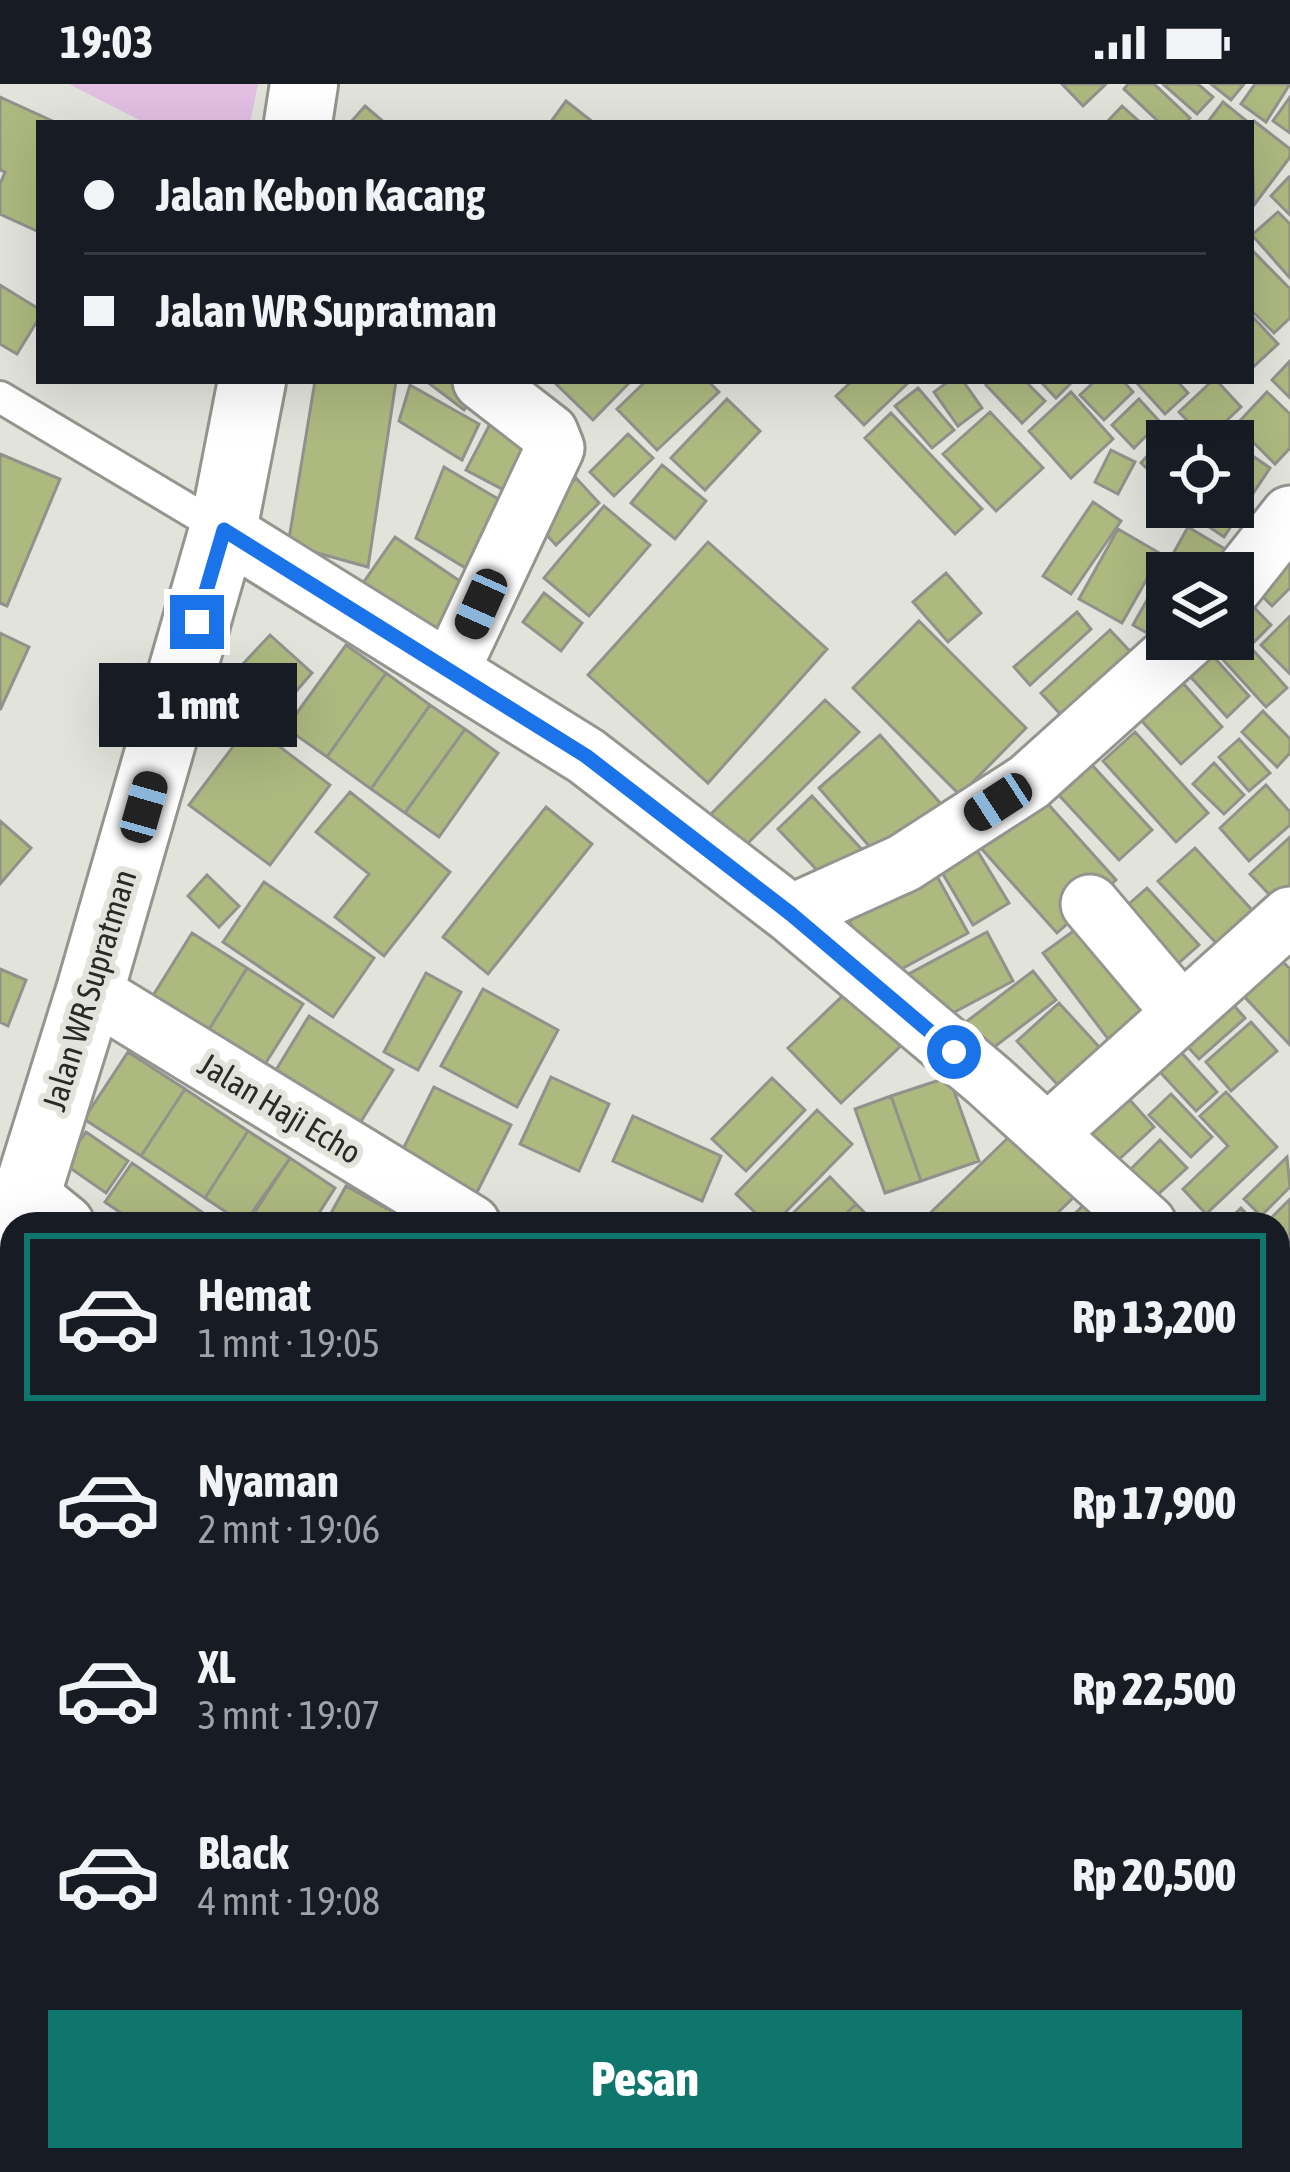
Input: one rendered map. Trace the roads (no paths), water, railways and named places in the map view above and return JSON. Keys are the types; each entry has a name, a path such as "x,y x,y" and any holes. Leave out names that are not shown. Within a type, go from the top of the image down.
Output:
{"main road":[{"path":"298,120 304,84"},
{"name":"Jalan WR Supratman","path":"32,1212 90,991 224,530 251,384"}],"street":[{"path":"450,671 555,448 549,433 486,384"},
{"path":"1254,560 1290,515"},
{"path":"224,530 586,756 791,914 1134,1212"},
{"path":"791,914 904,863 1028,782 1164,660"},
{"path":"1090,904 1182,1013"},
{"path":"1046,1134 1290,916"},
{"name":"Jalan Haji Echo","path":"90,991 451,1212"}],"lane":[{"path":"0,397 224,530"}]}
